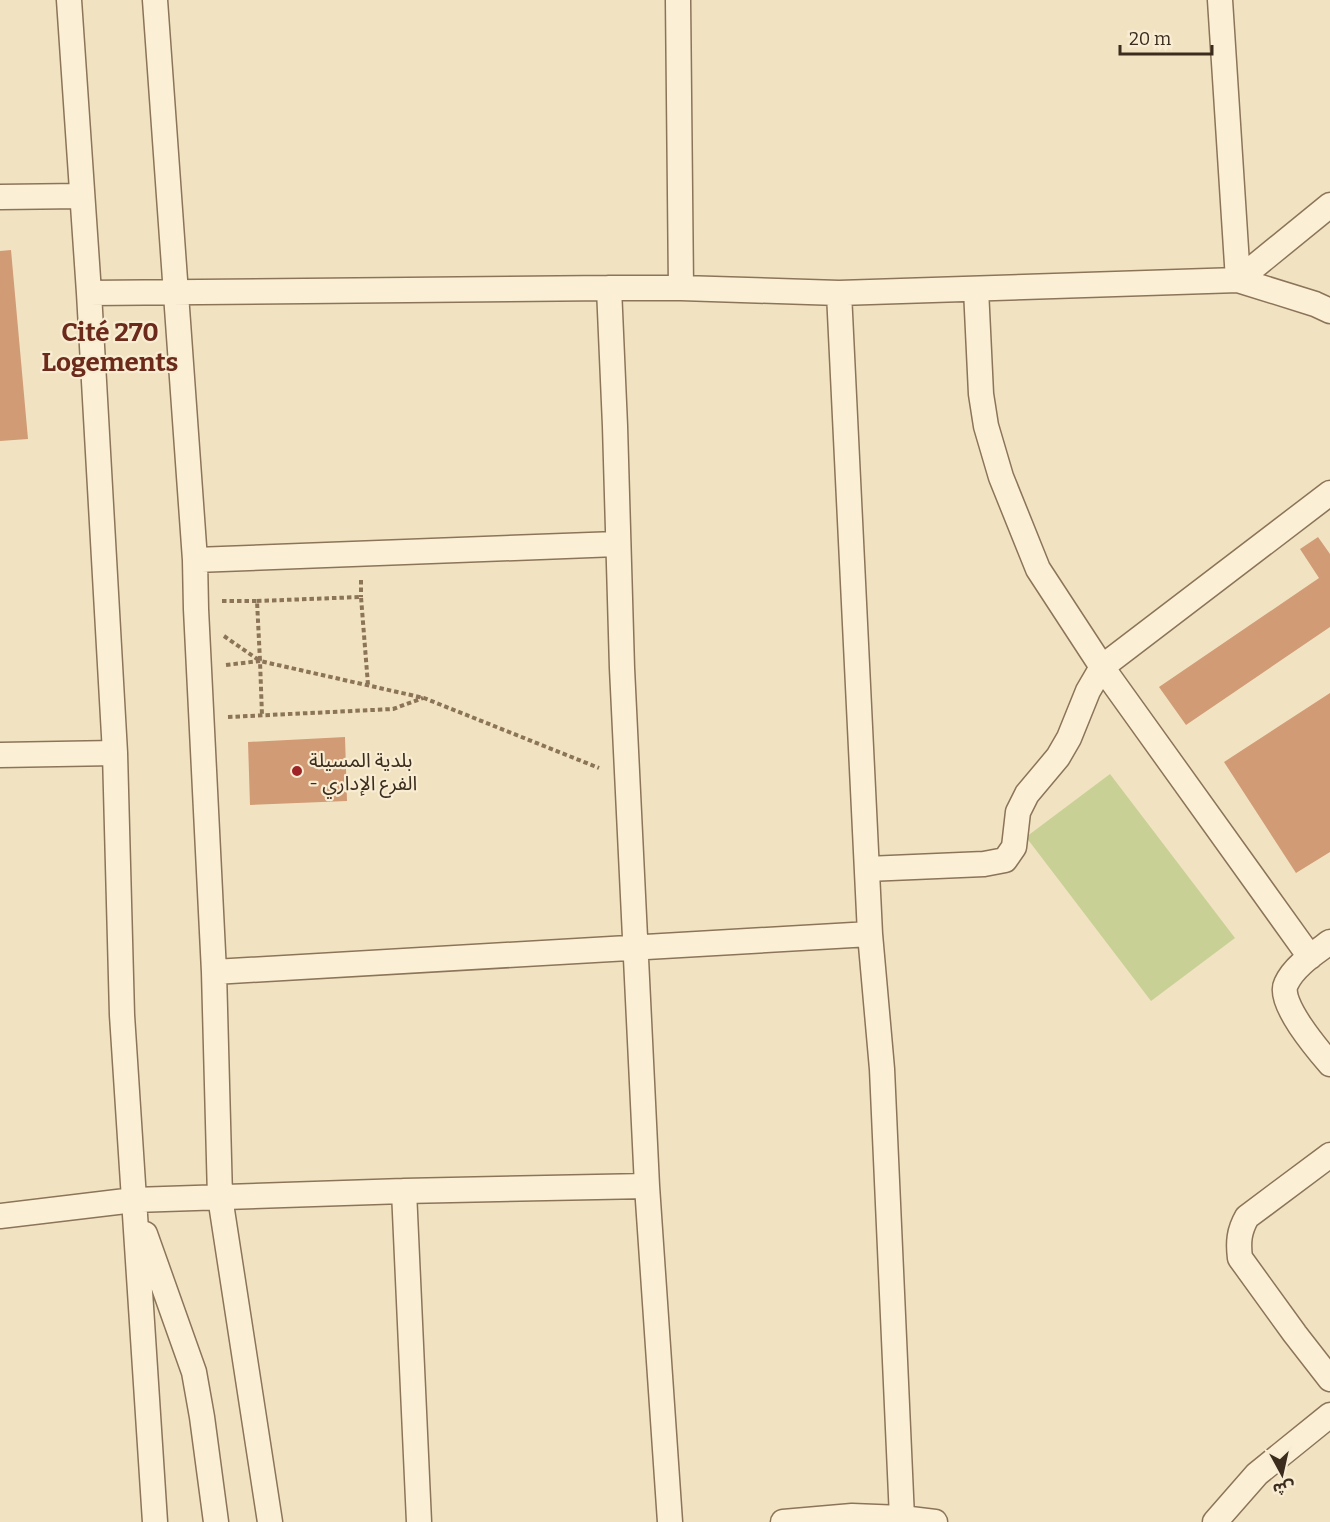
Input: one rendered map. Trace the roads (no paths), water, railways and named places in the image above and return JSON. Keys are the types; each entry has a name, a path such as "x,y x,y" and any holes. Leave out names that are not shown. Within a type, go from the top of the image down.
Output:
{"street":[{"path":"69,0 89,292 115,753 122,1015 155,1522"},
{"path":"155,0 195,560 214,972 219,1197 270,1522"},
{"path":"678,0 681,288"},
{"path":"1220,0 1238,280"},
{"path":"0,197 81,196"},
{"path":"1238,280 1330,205"},
{"path":"89,292 681,288 839,293 1238,280 1315,304 1330,311"},
{"path":"609,288 617,544 635,949 647,1186 670,1522"},
{"path":"976,288 981,394 986,426 1001,477 1038,569 1102,667 1310,957"},
{"path":"839,293 870,934 882,1069 903,1520"},
{"path":"867,869 984,864 1005,860 1014,848 1018,812 1027,794 1058,757 1069,738 1088,691 1102,667 1330,493"},
{"path":"195,560 617,544"},
{"path":"0,755 115,753"},
{"path":"214,972 870,934"},
{"path":"1330,942 1310,957 1286,983 1284,997 1330,1064"},
{"path":"1330,1155 1247,1216 1240,1228 1238,1244 1240,1258 1330,1379"},
{"path":"0,1216 134,1200 647,1186"},
{"path":"404,1191 418,1522"},
{"path":"134,1200 154,1263 194,1372 216,1522"},
{"path":"1220,1520 1257,1474 1330,1415"},
{"path":"783,1522 852,1516 935,1522"}],"place":[{"name":"بلدية المسيلة - الفرع الإداري","path":"297,771"}],"district":[{"name":"Cité 270 Logements","path":"110,347"}]}
